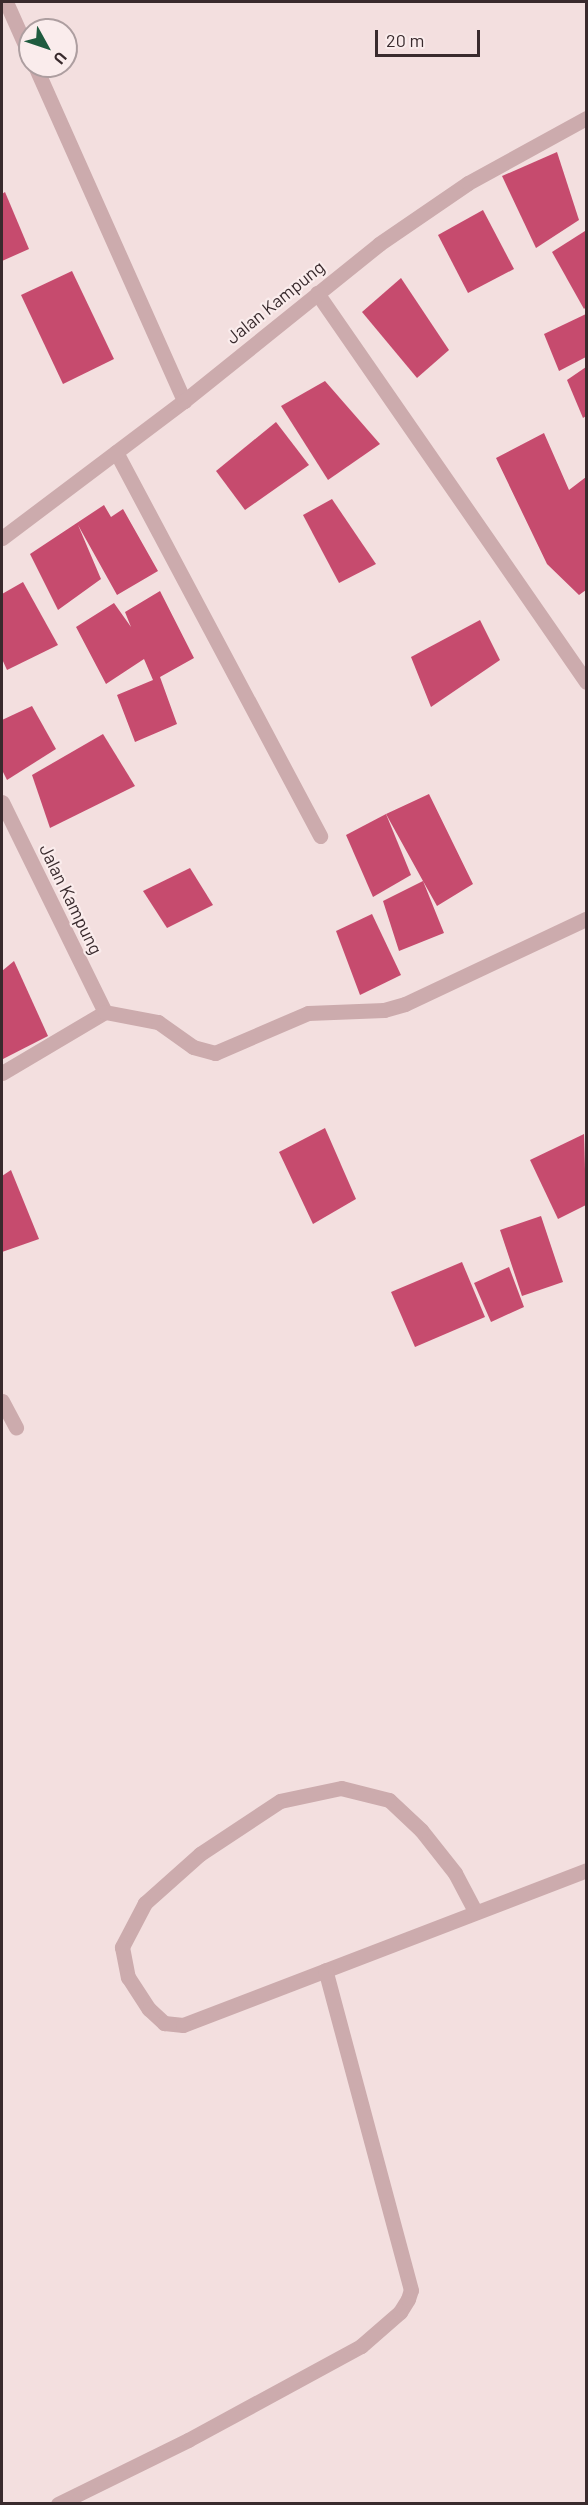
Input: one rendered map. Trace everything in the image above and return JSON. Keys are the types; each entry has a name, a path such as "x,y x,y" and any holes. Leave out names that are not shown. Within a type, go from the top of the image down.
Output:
{"street":[{"path":"6,2 18,29"},
{"path":"39,78 184,401"},
{"name":"Jalan Kampung","path":"2,538 184,401 317,293 468,183 586,118"},
{"path":"317,293 586,682"},
{"path":"116,452 320,836"},
{"name":"Jalan Kampung","path":"2,802 105,1012"},
{"path":"2,1073 105,1012 158,1022 193,1047 215,1053 308,1013 384,1010 405,1004 586,918"},
{"path":"2,1401 16,1427"},
{"path":"475,1911 455,1873 397,1807 389,1800 341,1788 280,1801 200,1854 145,1903 122,1947 128,1977 149,2008 164,2023 183,2025 586,1870"},
{"path":"58,2504 188,2440 361,2346 387,2325 408,2299 411,2290 325,1970"}],"building":[{"path":"557,152 579,220 536,248 502,176"},
{"path":"5,192 29,249 2,261 2,194"},
{"path":"483,210 514,269 468,293 438,235"},
{"path":"585,231 586,307 584,309 552,252"},
{"path":"72,271 114,359 63,384 21,295"},
{"path":"401,278 449,350 417,378 362,312"},
{"path":"586,314 586,357 559,371 544,334"},
{"path":"586,367 586,416 583,418 567,380"},
{"path":"325,381 380,444 328,480 281,406"},
{"path":"276,422 309,465 245,510 216,471"},
{"path":"544,433 569,490 586,477 586,590 579,595 547,564 496,458"},
{"path":"332,499 376,564 339,583 303,515"},
{"path":"104,505 111,517 123,509 158,571 117,595 78,525 101,579 58,610 30,554"},
{"path":"23,582 58,645 7,670 2,659 2,594"},
{"path":"160,591 194,658 160,677 177,724 135,742 117,695 153,680 144,659 106,684 76,627 114,603 131,627 125,612"},
{"path":"480,620 500,660 431,707 411,657"},
{"path":"32,706 56,749 7,780 2,770 2,720"},
{"path":"103,734 135,786 50,828 32,775"},
{"path":"429,794 473,884 437,906 386,814"},
{"path":"386,814 411,875 373,897 346,835"},
{"path":"190,868 213,905 167,928 143,891"},
{"path":"423,881 444,933 399,951 383,901"},
{"path":"372,914 401,975 360,995 336,931"},
{"path":"14,961 48,1036 3,1059 2,971"},
{"path":"325,1128 356,1199 313,1224 279,1152"},
{"path":"584,1134 586,1205 558,1219 530,1160"},
{"path":"11,1170 39,1239 2,1252 2,1176"},
{"path":"541,1216 563,1282 522,1296 500,1230"},
{"path":"462,1262 485,1317 415,1347 391,1292"},
{"path":"509,1267 524,1307 491,1322 474,1283"}]}
